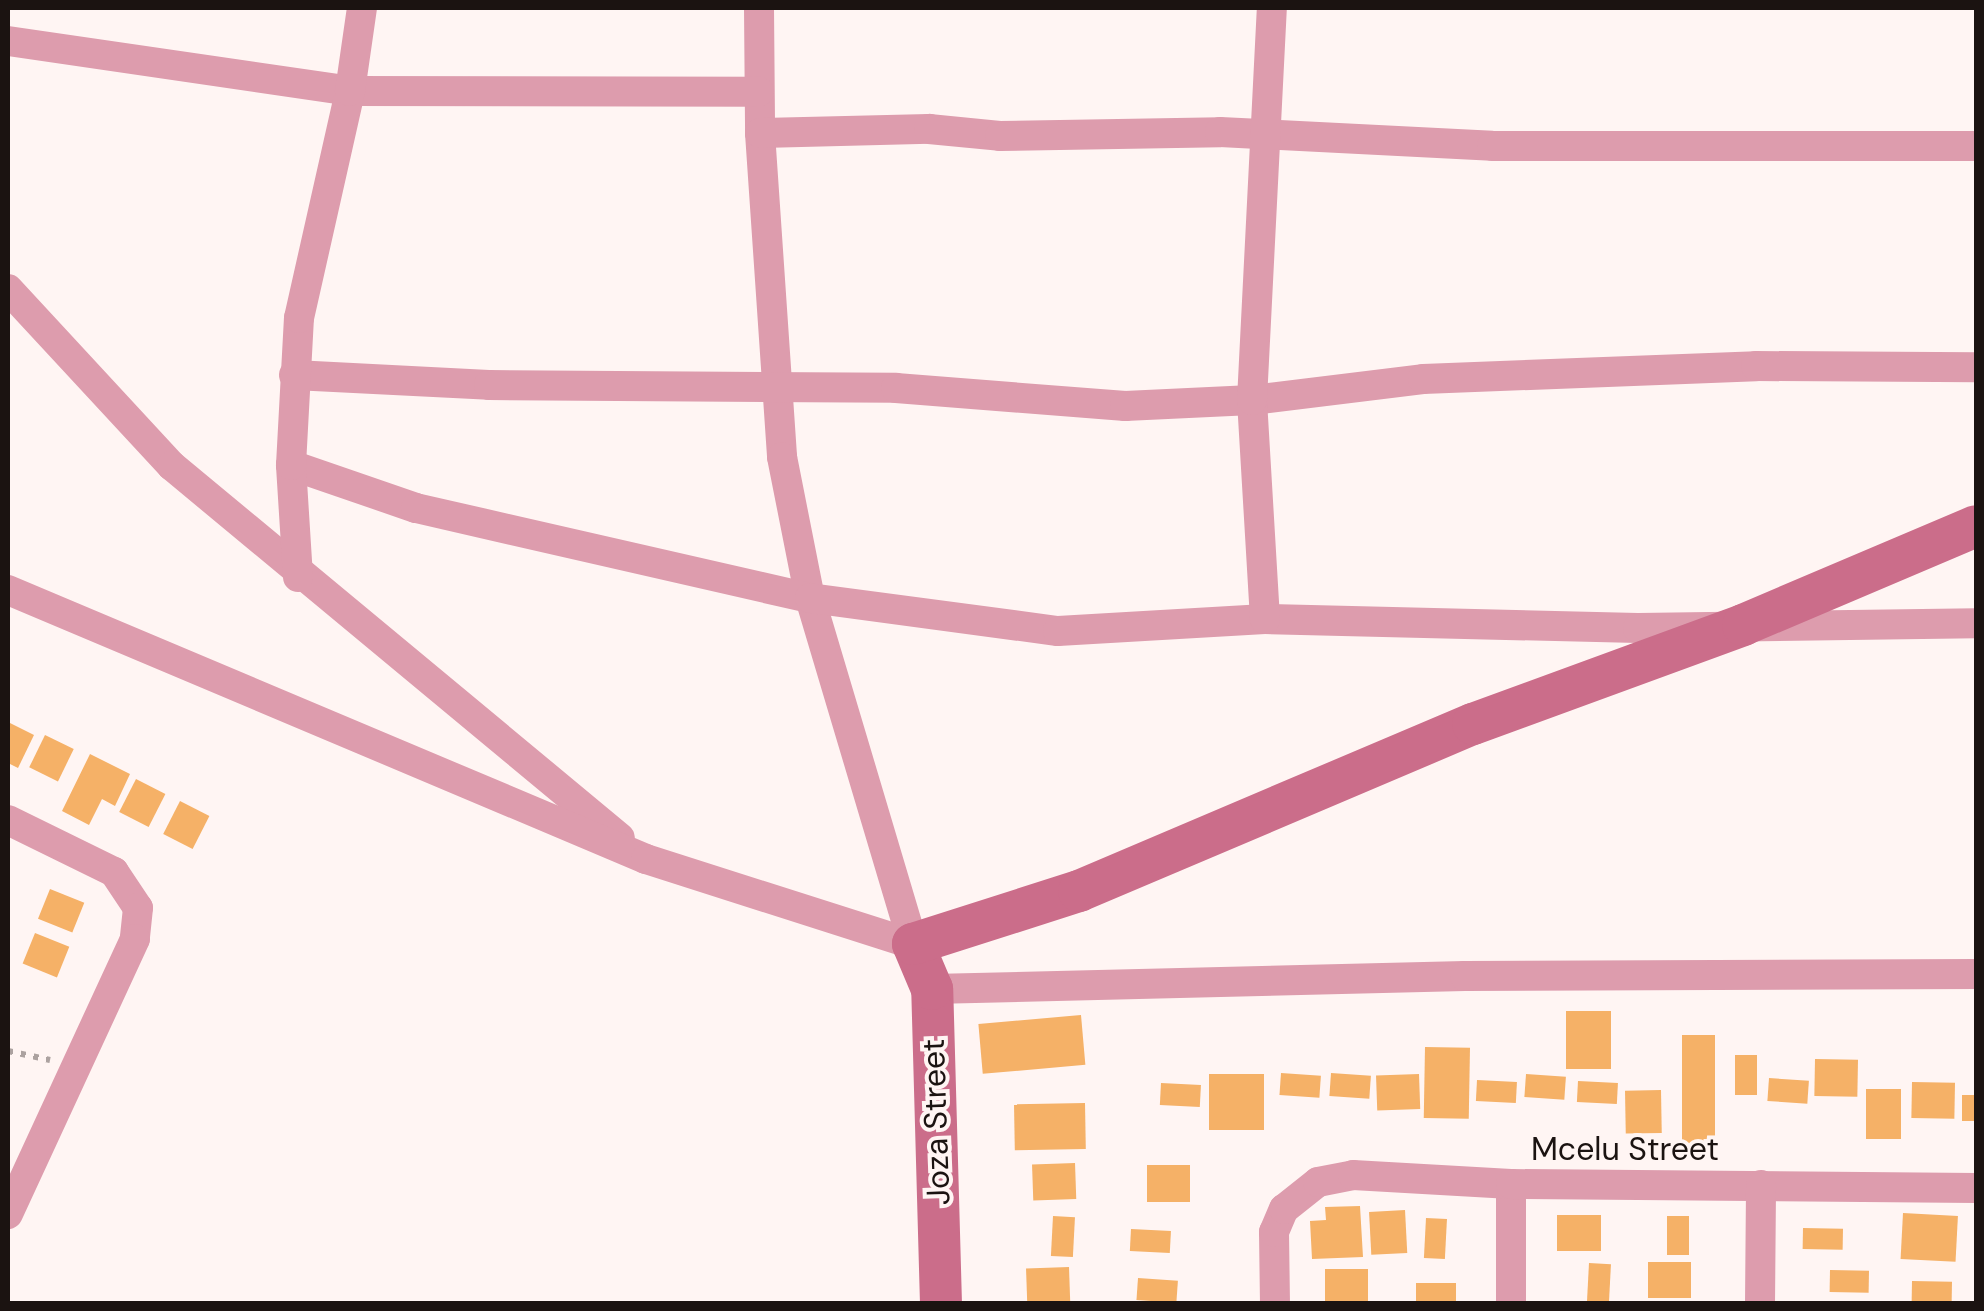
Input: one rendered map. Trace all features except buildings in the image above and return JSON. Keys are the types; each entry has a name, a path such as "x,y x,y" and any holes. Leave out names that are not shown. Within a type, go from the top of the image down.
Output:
{"street":[{"path":"298,577 291,466 294,375 305,285 350,92 362,8"},
{"path":"759,8 758,92 774,391 810,598 913,944"},
{"path":"1264,619 1252,400 1272,8"},
{"path":"8,41 350,92 758,92"},
{"path":"760,132 929,129 1000,136 1266,136 1492,146 1976,146"},
{"path":"8,288 172,466 298,577 646,859"},
{"path":"294,375 774,391 896,388 1125,406 1252,400 1423,379 1756,366 1976,367"},
{"path":"291,466 416,508 810,598 1058,631 1264,619 1743,626 1976,623"},
{"path":"8,590 646,859 913,944 1079,892 1473,724 1743,626 1976,526"},
{"path":"8,820 98,862 129,888 138,908 135,938 8,1214"},
{"name":"Joza Street","path":"913,944 932,988 941,1304"},
{"path":"932,988 1445,976 1976,974"},
{"name":"Mcelu Street","path":"1274,1304 1274,1232 1284,1209 1318,1182 1352,1175 1511,1184 1976,1188"},
{"path":"1511,1184 1511,1304"},
{"path":"1760,1304 1761,1186"}],"path":[{"path":"8,1051 76,1065"}]}
